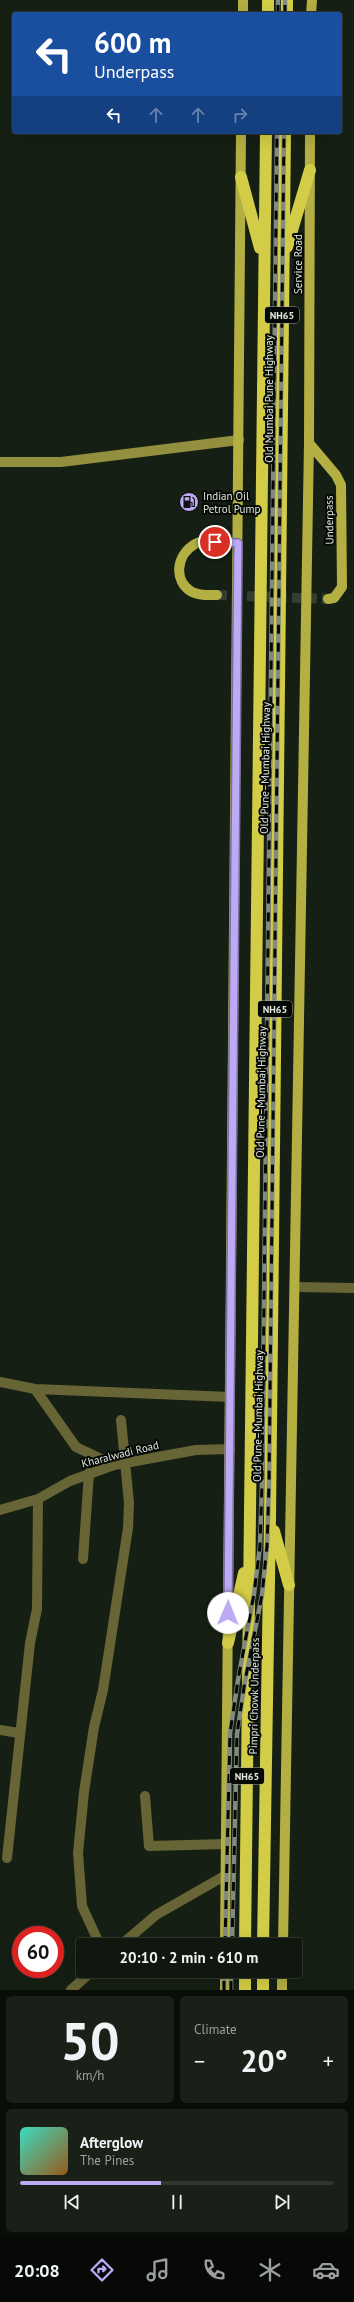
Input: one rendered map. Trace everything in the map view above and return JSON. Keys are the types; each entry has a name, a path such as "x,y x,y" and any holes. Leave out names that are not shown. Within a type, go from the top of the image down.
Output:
{"highway":[{"path":"268,0 268,12"},
{"path":"287,0 287,12"},
{"name":"Old Mumbai Pune Highway","path":"260,496 266,134"},
{"name":"Old Mumbai Pune Highway","path":"281,498 285,134"},
{"path":"283,261 310,170"},
{"path":"240,177 264,263"},
{"name":"Old Pune–Mumbai Highway","path":"249,1553 260,496"},
{"name":"Old Pune–Mumbai Highway","path":"270,1519 281,498"},
{"path":"270,1519 289,1585"},
{"name":"Pimpri Chowk Underpass","path":"263,1938 270,1519"},
{"path":"228,1643 249,1553"},
{"name":"Pimpri Chowk Underpass","path":"245,1938 249,1553"},
{"path":"245,1978 245,1990"},
{"path":"263,1978 263,1990"}],"main road":[{"path":"243,0 243,12"},
{"path":"312,0 312,12"},
{"path":"225,1938 241,134"},
{"name":"Service Road","path":"283,1938 309,443 310,134"},
{"name":"Underpass","path":"309,443 336,475 341,485 342,587 334,598 328,599"},
{"path":"217,595 204,595 193,592 184,586 179,578 178,567 181,559 195,544 203,542 238,543"},
{"path":"225,1978 225,1990"},
{"path":"282,1978 282,1990"}],"street":[{"path":"0,462 61,462 239,440"},
{"path":"295,1287 354,1288"},
{"path":"0,1382 35,1389 230,1397"},
{"path":"35,1389 76,1446 119,1464"},
{"path":"97,1938 82,1906 78,1853 84,1792 94,1727 103,1690 128,1528 128,1503 119,1464 121,1420"},
{"name":"Kharalwadi Road","path":"0,1510 38,1499 70,1481 89,1473 119,1464 190,1451 230,1449"},
{"path":"83,1559 89,1473"},
{"path":"7,1858 19,1733 30,1643 37,1609 38,1499"},
{"path":"0,1730 19,1733"},
{"path":"145,1796 149,1846 226,1844"},
{"path":"129,1938 156,1915 226,1875"},
{"path":"71,1990 84,1978"}],"tunnel":[{"path":"217,595 328,599"}],"railway":[{"path":"278,0 278,12"},
{"path":"285,0 285,12"},
{"path":"225,1938 230,1733 254,1594 260,1546 262,1484 277,134"},
{"path":"232,1938 237,1734 245,1681 262,1595 267,1546 269,1485 284,134"},
{"path":"224,1978 224,1990"},
{"path":"231,1978 231,1990"}],"place":[{"name":"Indian Oil Petrol Pump","path":"189,502"}],"route":[{"path":"215,542 238,543 228,1613"}]}
